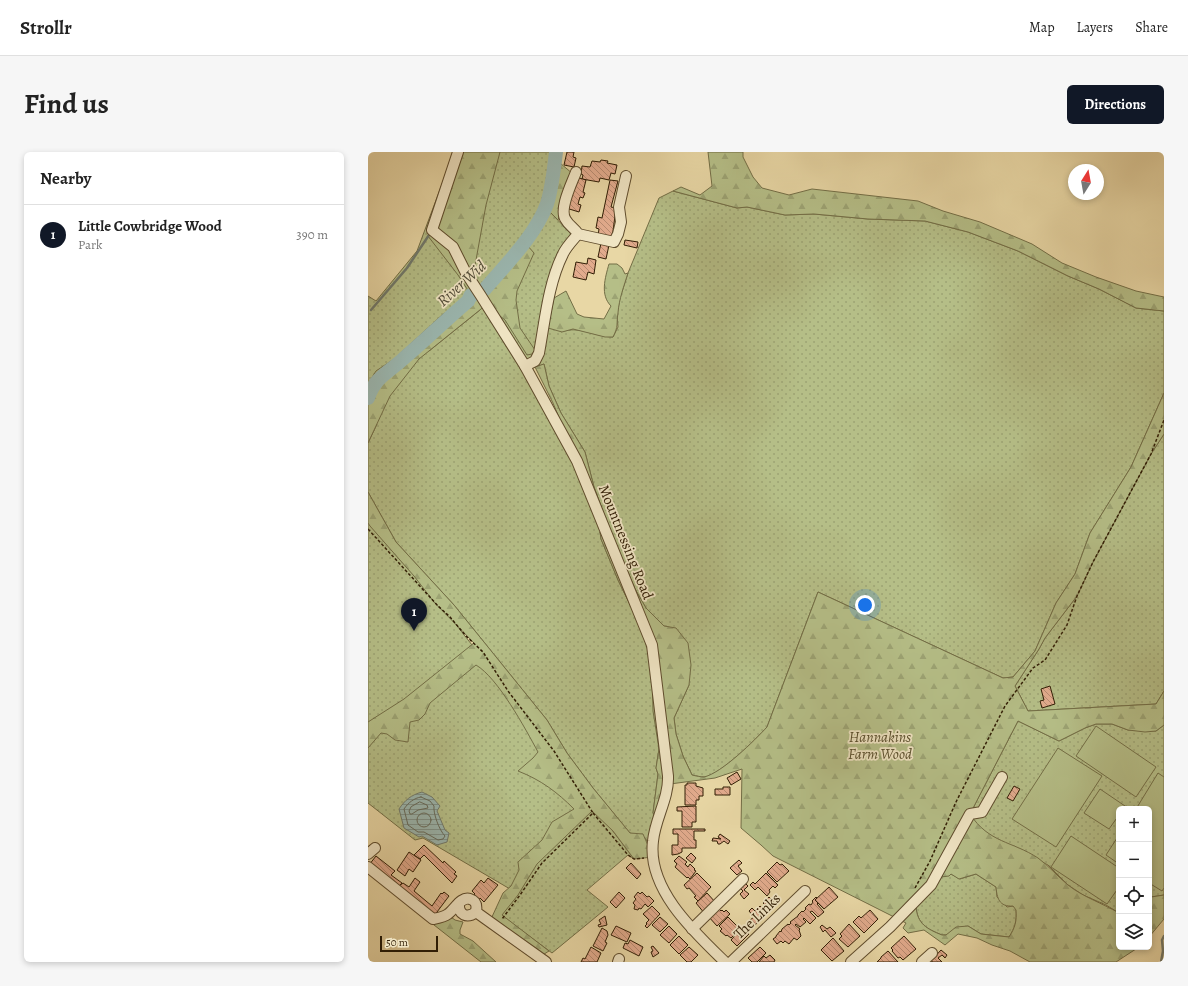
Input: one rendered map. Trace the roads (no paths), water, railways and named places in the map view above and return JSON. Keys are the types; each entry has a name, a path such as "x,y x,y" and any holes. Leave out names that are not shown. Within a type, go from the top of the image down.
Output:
{"street":[{"name":"Mountnessing Road","path":"458,152 432,230 453,247 466,273 526,366 578,461 652,645 661,712 668,785 653,840 653,857 658,876 679,914 692,929 726,962"},
{"path":"576,172 563,208 563,215 578,234 614,242 621,222 619,207 626,176"},
{"path":"526,366 535,360 539,353 556,270 564,252 578,234"},
{"path":"856,961 931,885 970,814 982,812 1002,777"},
{"path":"368,866 433,919 447,914 462,900 468,898 473,900 477,905 476,912 546,962"},
{"path":"692,929 743,880"},
{"name":"The Links","path":"731,962 805,891"},
{"path":"922,962 932,954"}],"water":[{"path":"422,792 432,797 440,806 437,811 445,830 449,833 447,842 437,845 404,828 399,809 409,798"}],"waterway":[{"name":"River Wid","path":"368,398 378,380 468,301 471,295 479,293 485,289 528,238 542,216 547,204 552,185 556,152"},
{"path":"371,310 407,268 431,232"},
{"path":"1161,962 1163,951 1162,940 1164,936"}],"place":[{"name":"Little Cowbridge Wood","path":"414,631"}],"park label":[{"name":"Hannakins Farm Wood","path":"880,746"}]}
